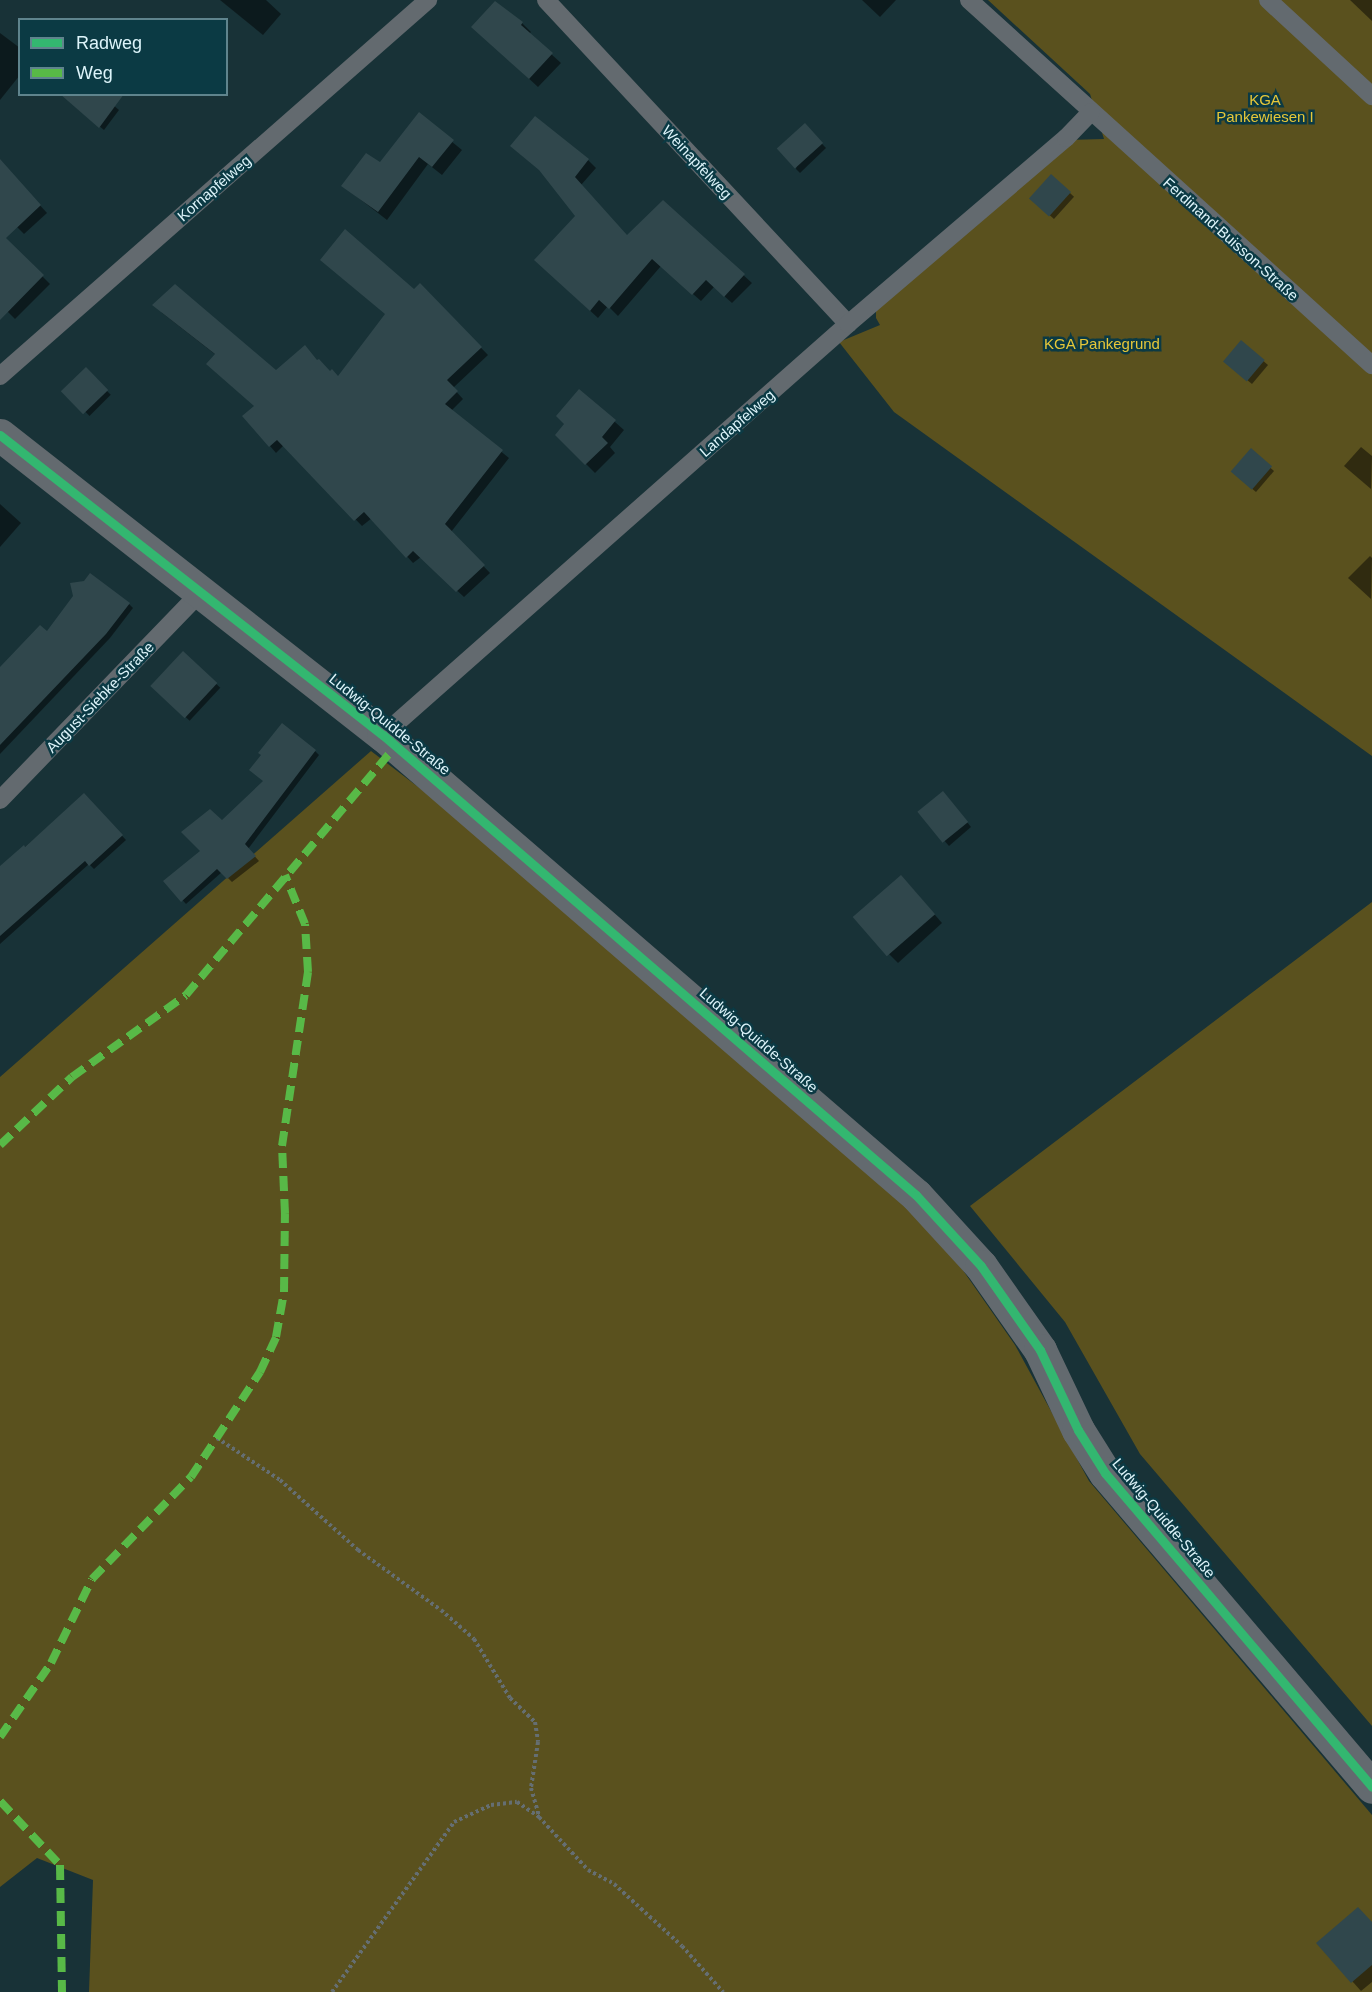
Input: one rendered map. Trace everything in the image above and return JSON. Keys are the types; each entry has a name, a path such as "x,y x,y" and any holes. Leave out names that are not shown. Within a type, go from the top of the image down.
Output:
{"street":[{"name":"Ludwig-Quidde-Straße","path":"0,435 383,735 916,1195 981,1266 1040,1350 1078,1430 1105,1473 1372,1787"}],"lane":[{"name":"Kornapfelweg","path":"0,376 428,0"},
{"name":"Weinapfelweg","path":"546,0 848,324"},
{"name":"Ferdinand-Buisson-Straße","path":"969,0 1372,365"},
{"path":"1268,0 1372,96"},
{"name":"Landapfelweg","path":"383,735 848,324 1066,138 1091,112"},
{"name":"August-Siebke-Straße","path":"0,800 200,593"}],"path":[{"path":"217,1438 280,1480 358,1550 441,1610 474,1639 510,1698 535,1722 538,1742 531,1788 539,1817"},
{"path":"332,1992 454,1822 491,1805 517,1802 539,1817 588,1870 614,1884 682,1946 723,1992"}],"green space":[{"name":"KGA Pankegrund","path":"988,0 1372,0 1372,756 894,412 839,342 880,325 876,318 876,309 1067,140 1104,139 1090,94"},
{"path":"371,751 498,848 908,1201 953,1256 1015,1345 1089,1481 1372,1815 1372,1992 89,1992 93,1880 37,1858 0,1887 0,1077"},
{"path":"1372,902 1372,1726 1140,1454 1065,1322 970,1206"}],"building":[{"path":"495,1 523,22 521,25 553,53 529,79 471,27"},
{"path":"62,96 123,96 99,128"},
{"path":"419,112 454,140 432,167 419,157 378,212 341,186 366,153 380,162"},
{"path":"535,116 589,159 575,177 627,235 663,200 745,274 724,297 706,280 692,295 652,259 609,309 599,300 590,311 534,260 575,216 539,170 510,146"},
{"path":"805,123 823,143 795,168 777,148"},
{"path":"0,159 41,205 6,238 44,275 0,320"},
{"path":"1051,174 1071,192 1049,217 1029,199"},
{"path":"345,229 414,289 420,283 482,347 447,380 458,391 445,404 503,450 445,524 485,565 456,592 413,551 406,558 364,512 354,521 277,440 269,447 242,416 254,406 206,364 215,354 152,305 175,284 276,370 305,345 317,360 319,359 338,376 385,314 320,260"},
{"path":"1241,340 1265,360 1247,381 1223,361"},
{"path":"86,367 108,390 83,414 61,391"},
{"path":"579,389 616,420 602,437 608,443 585,465 555,435 564,424 556,416"},
{"path":"1251,448 1272,466 1252,490 1231,471"},
{"path":"90,573 130,603 106,634 0,745 0,667 40,625 47,631 73,596 70,583 84,581"},
{"path":"183,651 217,683 185,718 150,686"},
{"path":"282,723 316,750 245,844 256,856 227,879 217,869 181,902 163,881 200,851 181,832 210,809 222,820 263,781 249,770 261,755 258,753"},
{"path":"943,791 968,822 943,843 917,812"},
{"path":"84,793 123,835 89,866 85,861 0,936 0,866 24,845 25,847"},
{"path":"901,875 935,914 887,956 853,917"},
{"path":"1358,1907 1372,1922 1372,1965 1351,1983 1316,1943"}],"marked path":[{"path":"0,1145 72,1077 186,995 396,746"},
{"path":"0,1737 51,1663 92,1579 191,1477 260,1372 276,1337 284,1292 285,1214 282,1146 308,972 305,924 285,875"},
{"path":"0,1801 60,1865 62,1992"}],"cycle path":[{"path":"0,435 383,735 916,1195 981,1266 1040,1350 1078,1430 1105,1473 1372,1787"}],"park label":[{"name":"KGA Pankewiesen I","path":"1265,108"}]}
